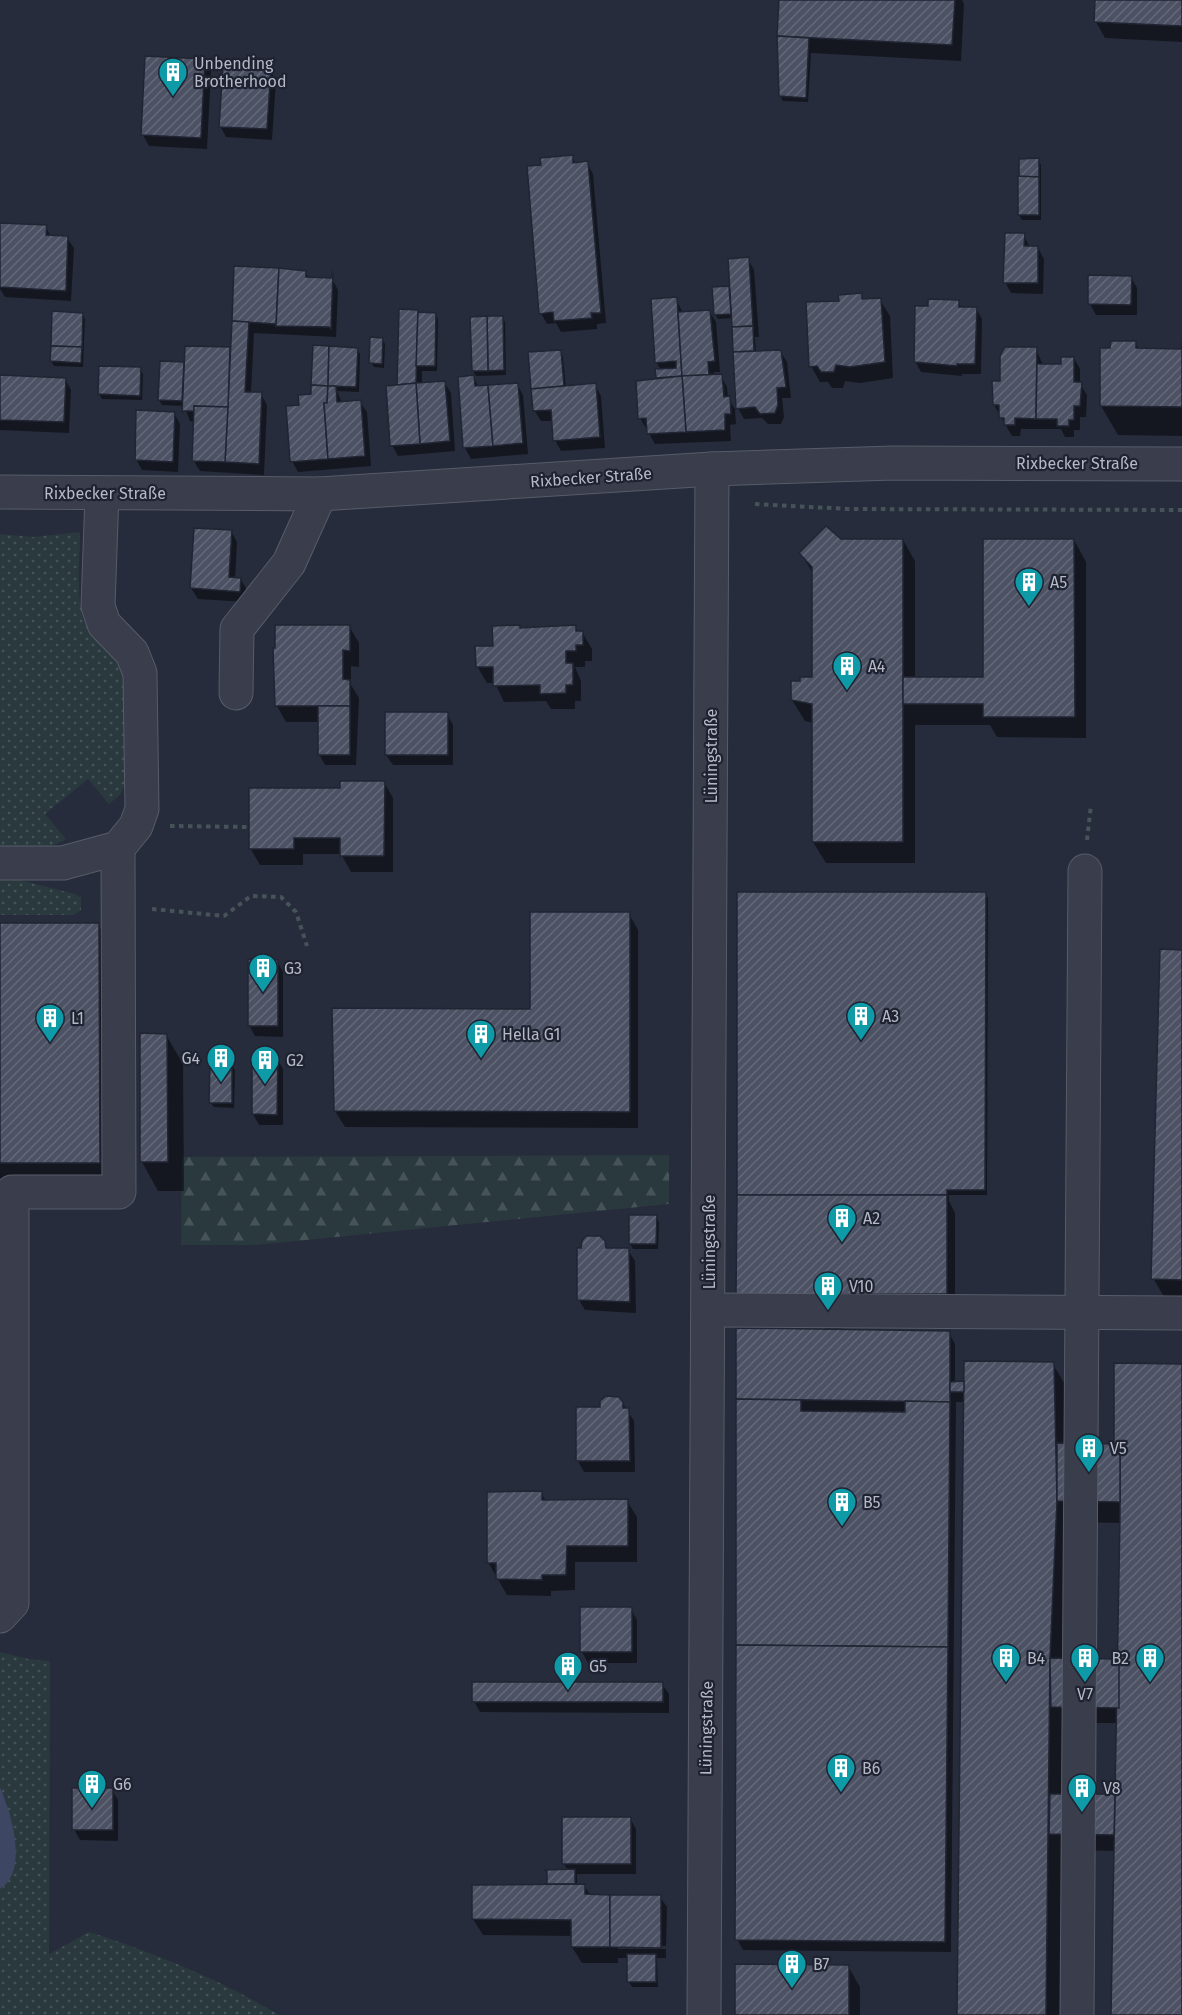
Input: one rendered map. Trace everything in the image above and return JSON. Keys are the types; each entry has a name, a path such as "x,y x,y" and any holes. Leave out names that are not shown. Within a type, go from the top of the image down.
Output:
{"street":[{"name":"Rixbecker Straße","path":"0,492 320,494 712,469 893,463 1182,464"},
{"name":"Lüningstraße","path":"705,2015 712,469"},
{"path":"0,1616 12,1603 12,1192 119,1192 118,906 127,837 142,809 140,673 132,653 104,624 98,606 102,494"},
{"path":"236,693 237,629 289,563 320,494"},
{"path":"0,862 63,863 127,837"},
{"path":"1077,2015 1086,859"},
{"path":"708,1310 1182,1313"}],"path":[{"path":"712,501 848,509 1182,510"},
{"path":"1086,859 1091,805"},
{"path":"127,837 249,827"},
{"path":"118,906 224,916 251,896 281,897 296,912 307,946"}],"green space":[{"path":"80,532 79,593 86,626 94,639 125,673 126,783 120,795 109,804 88,779 45,814 66,839 42,848 0,851 0,534 33,537"},
{"path":"0,875 75,894 81,898 81,910 73,915 0,915"},
{"path":"669,1155 669,1204 255,1245 181,1245 182,1157"},
{"path":"0,1652 28,1659 50,1661 49,1954 89,1932 186,1968 279,2015 0,2015 0,1889 3,1888 7,1803 0,1787"}],"water":[{"path":"0,1787 9,1811 16,1855 14,1869 9,1880 0,1889"}],"building":[{"path":"779,0 955,0 952,45 777,36"},
{"path":"1095,0 1182,0 1182,26 1094,22"},
{"path":"777,36 809,38 806,98 779,96"},
{"name":"Unbending Brotherhood","path":"145,56 205,59 201,138 141,135"},
{"path":"223,66 271,69 267,129 219,127"},
{"path":"573,155 573,163 588,161 601,313 591,313 592,318 554,321 553,312 539,314 527,166 541,165 540,158"},
{"path":"1039,158 1039,177 1019,177 1019,159"},
{"path":"1018,176 1039,177 1039,215 1018,215"},
{"path":"0,223 47,225 46,235 68,236 66,291 0,287"},
{"path":"1005,233 1025,233 1024,246 1038,246 1038,283 1003,283"},
{"path":"749,257 753,326 732,327 728,259"},
{"path":"234,266 279,268 276,326 275,324 232,321"},
{"path":"279,268 306,271 306,277 331,278 333,271 331,329 329,327 276,326"},
{"path":"1088,275 1132,276 1131,305 1088,304"},
{"path":"729,286 731,314 714,315 712,287"},
{"path":"862,293 862,299 881,298 885,362 850,367 836,365 834,372 821,372 817,366 809,367 806,302 839,301 838,295"},
{"path":"677,297 682,376 656,378 655,369 676,368 676,361 655,363 651,299"},
{"path":"928,299 959,300 959,307 977,307 975,364 957,364 957,366 914,362 915,306 928,306"},
{"path":"399,309 418,310 416,383 397,385"},
{"path":"710,310 715,361 708,362 709,375 682,376 678,312"},
{"path":"52,311 83,313 82,347 51,346"},
{"path":"418,312 436,313 435,366 416,366"},
{"path":"487,316 503,316 504,370 488,371"},
{"path":"487,316 488,371 472,371 470,317"},
{"path":"232,321 249,322 245,392 262,392 259,464 225,462"},
{"path":"753,326 754,351 733,352 732,327"},
{"path":"370,337 383,338 382,364 369,363"},
{"path":"1111,341 1136,341 1136,348 1181,349 1182,342 1182,407 1100,406 1100,348 1110,348"},
{"path":"313,345 329,346 328,386 311,385"},
{"path":"51,346 82,347 81,363 50,361"},
{"path":"185,346 230,347 228,407 194,406 194,411 183,411 182,414"},
{"path":"329,346 358,348 356,387 328,386"},
{"path":"1005,347 1037,347 1036,419 1015,418 1015,425 1004,425 1004,418 999,418 999,405 993,405 992,381 1000,381 1000,356"},
{"path":"561,350 564,386 531,389 528,352"},
{"path":"781,350 786,387 777,388 778,405 775,413 760,414 755,407 736,409 733,352"},
{"path":"1061,357 1074,357 1074,382 1082,382 1080,406 1074,406 1074,420 1069,420 1069,426 1057,426 1057,419 1036,419 1037,364 1061,364"},
{"path":"160,361 184,362 182,401 158,400"},
{"path":"99,366 141,367 140,396 98,394"},
{"path":"722,374 724,397 730,396 731,414 725,414 725,430 686,432 682,376"},
{"path":"0,375 66,378 64,422 0,420"},
{"path":"474,375 475,386 488,385 493,446 463,448 458,377"},
{"path":"682,376 686,432 647,434 646,418 638,419 636,381"},
{"path":"445,381 450,441 420,444 416,383"},
{"path":"416,383 420,444 390,446 386,386"},
{"path":"518,383 523,443 493,446 488,385"},
{"path":"596,383 600,437 553,441 551,410 533,411 531,389"},
{"path":"311,385 328,386 327,403 324,403 328,459 290,462 286,406 299,405 298,395 311,394"},
{"path":"328,386 336,386 337,402 361,400 365,456 328,459 324,403 327,403"},
{"path":"194,406 228,407 225,462 192,461"},
{"path":"136,410 175,412 173,462 135,460"},
{"name":"A4","path":"826,526 841,539 903,539 903,842 812,842 812,704 791,700 791,681 800,681 800,677 812,677 812,567 799,553"},
{"path":"194,528 232,530 229,577 241,578 240,592 190,588"},
{"name":"A5","path":"983,539 1074,539 1075,717 983,717 983,704 903,704 903,677 983,677"},
{"path":"275,625 350,625 350,651 343,650 343,679 350,680 350,706 275,706 273,648 275,648"},
{"path":"520,625 520,628 576,625 576,631 583,631 583,645 576,645 576,651 566,651 566,663 573,663 573,685 566,685 566,693 540,694 540,685 493,686 493,667 476,667 475,646 493,646 492,626"},
{"path":"318,706 350,706 350,755 318,755"},
{"path":"385,712 448,712 448,755 385,755"},
{"path":"340,781 385,781 384,856 340,856 340,838 294,838 294,849 249,849 249,788 340,788"},
{"name":"A3","path":"737,892 986,892 985,1190 947,1190 947,1195 737,1195"},
{"name":"Hella G1","path":"530,912 630,912 630,1112 334,1111 332,1008 530,1009"},
{"name":"L1","path":"0,923 99,923 100,1163 0,1163"},
{"path":"1160,949 1182,950 1182,1280 1151,1279"},
{"name":"G3","path":"248,959 278,960 278,1026 248,1026"},
{"path":"140,1033 167,1034 168,1162 140,1162"},
{"name":"G2","path":"252,1056 278,1057 277,1115 252,1114"},
{"name":"G4","path":"210,1064 232,1064 232,1103 209,1103"},
{"name":"A2","path":"737,1195 947,1195 947,1294 736,1294"},
{"path":"629,1215 657,1215 656,1244 629,1244"},
{"path":"586,1236 600,1236 605,1241 606,1248 629,1248 630,1302 577,1300 577,1248 581,1248"},
{"path":"736,1328 950,1331 950,1402 736,1399"},
{"name":"B4","path":"964,1361 1054,1362 1057,1501 1050,1658 1046,2015 957,2015"},
{"name":"B2","path":"1114,1363 1182,1364 1182,2015 1111,2015 1120,1516 1120,1444 1114,1444"},
{"path":"964,1381 964,1392 950,1392 950,1382"},
{"path":"606,1396 619,1397 623,1402 623,1408 629,1408 630,1461 576,1461 576,1407 600,1407 600,1401"},
{"name":"B5","path":"736,1399 801,1400 801,1411 905,1412 905,1401 950,1402 948,1647 736,1645"},
{"name":"V5","path":"1057,1443 1120,1444 1120,1502 1057,1501"},
{"path":"542,1491 542,1500 628,1499 628,1546 567,1546 566,1575 542,1575 542,1580 496,1579 496,1563 487,1563 487,1492"},
{"path":"580,1607 632,1607 632,1652 580,1652"},
{"name":"B6","path":"736,1645 948,1647 945,1942 735,1940"},
{"name":"V7","path":"1050,1658 1119,1659 1119,1708 1051,1707"},
{"name":"G5","path":"472,1682 663,1682 663,1702 472,1702"},
{"name":"G6","path":"72,1788 113,1788 113,1830 72,1830"},
{"name":"V8","path":"1050,1794 1115,1794 1114,1835 1049,1834"},
{"path":"562,1817 631,1817 631,1864 562,1864"},
{"path":"575,1869 575,1884 544,1884 547,1883 547,1871 544,1870"},
{"path":"585,1884 585,1894 610,1895 610,1947 571,1947 571,1920 472,1919 472,1885"},
{"path":"610,1895 661,1895 661,1948 610,1947"},
{"path":"627,1954 656,1954 656,1982 627,1982"},
{"name":"B7","path":"735,1964 849,1965 849,2015 735,2015"}],"place":[{"name":"Unbending Brotherhood","path":"173,98"},
{"name":"A5","path":"1029,608"},
{"name":"A4","path":"847,692"},
{"name":"G3","path":"263,994"},
{"name":"A3","path":"861,1042"},
{"name":"L1","path":"50,1044"},
{"name":"Hella G1","path":"481,1060"},
{"name":"G4","path":"221,1084"},
{"name":"G2","path":"265,1086"},
{"name":"A2","path":"842,1244"},
{"name":"V10","path":"828,1312"},
{"name":"V5","path":"1089,1474"},
{"name":"B5","path":"842,1528"},
{"name":"B4","path":"1006,1684"},
{"name":"V7","path":"1085,1684"},
{"name":"B2","path":"1150,1684"},
{"name":"G5","path":"568,1692"},
{"name":"B6","path":"841,1794"},
{"name":"G6","path":"92,1810"},
{"name":"V8","path":"1082,1814"},
{"name":"B7","path":"792,1990"}]}
